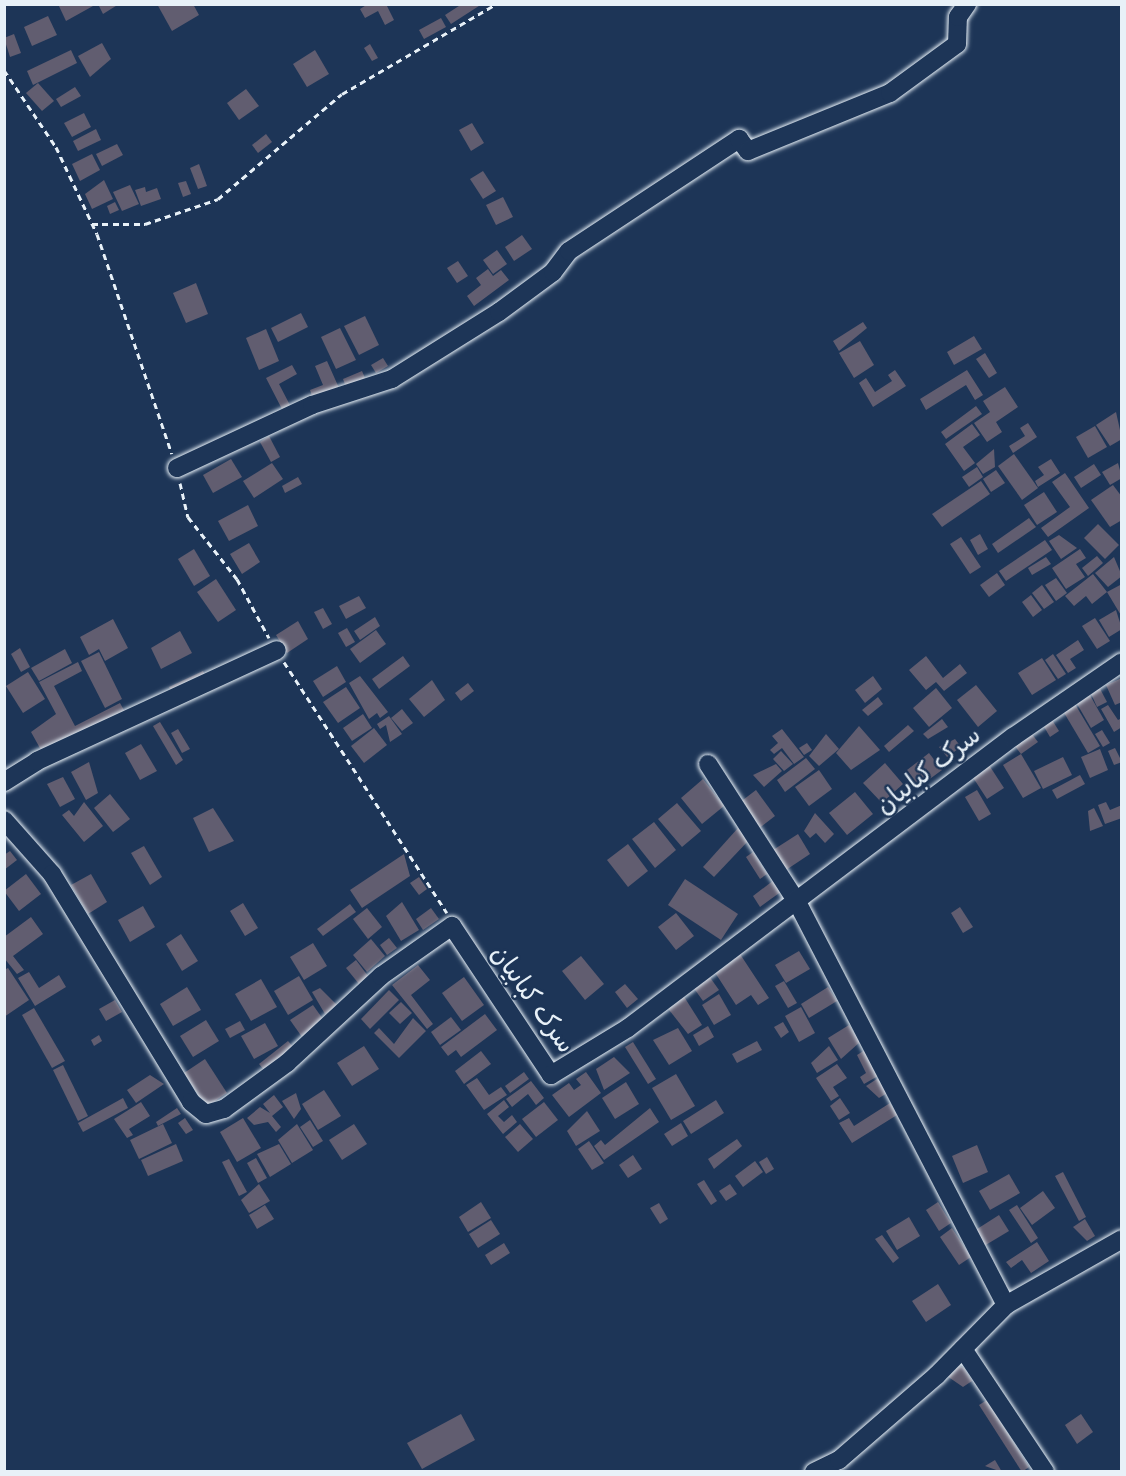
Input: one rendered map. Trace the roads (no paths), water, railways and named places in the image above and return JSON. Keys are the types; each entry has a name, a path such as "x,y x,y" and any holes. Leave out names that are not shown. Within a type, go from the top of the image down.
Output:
{"street":[{"path":"177,468 312,405 392,379 499,312 553,272 569,252 739,139 748,152 890,93 957,44 957,17 968,4"},
{"path":"4,782 38,761 277,650"},
{"name":"سرک کبابیان","path":"4,820 52,874 191,1102 206,1114 224,1110 287,1063 381,976 452,926 551,1075 628,1028 1122,662"},
{"path":"708,764 797,902 1006,1305"},
{"path":"814,1472 839,1460 963,1349 1006,1305 1122,1239"},
{"path":"963,1349 1045,1472"}]}
